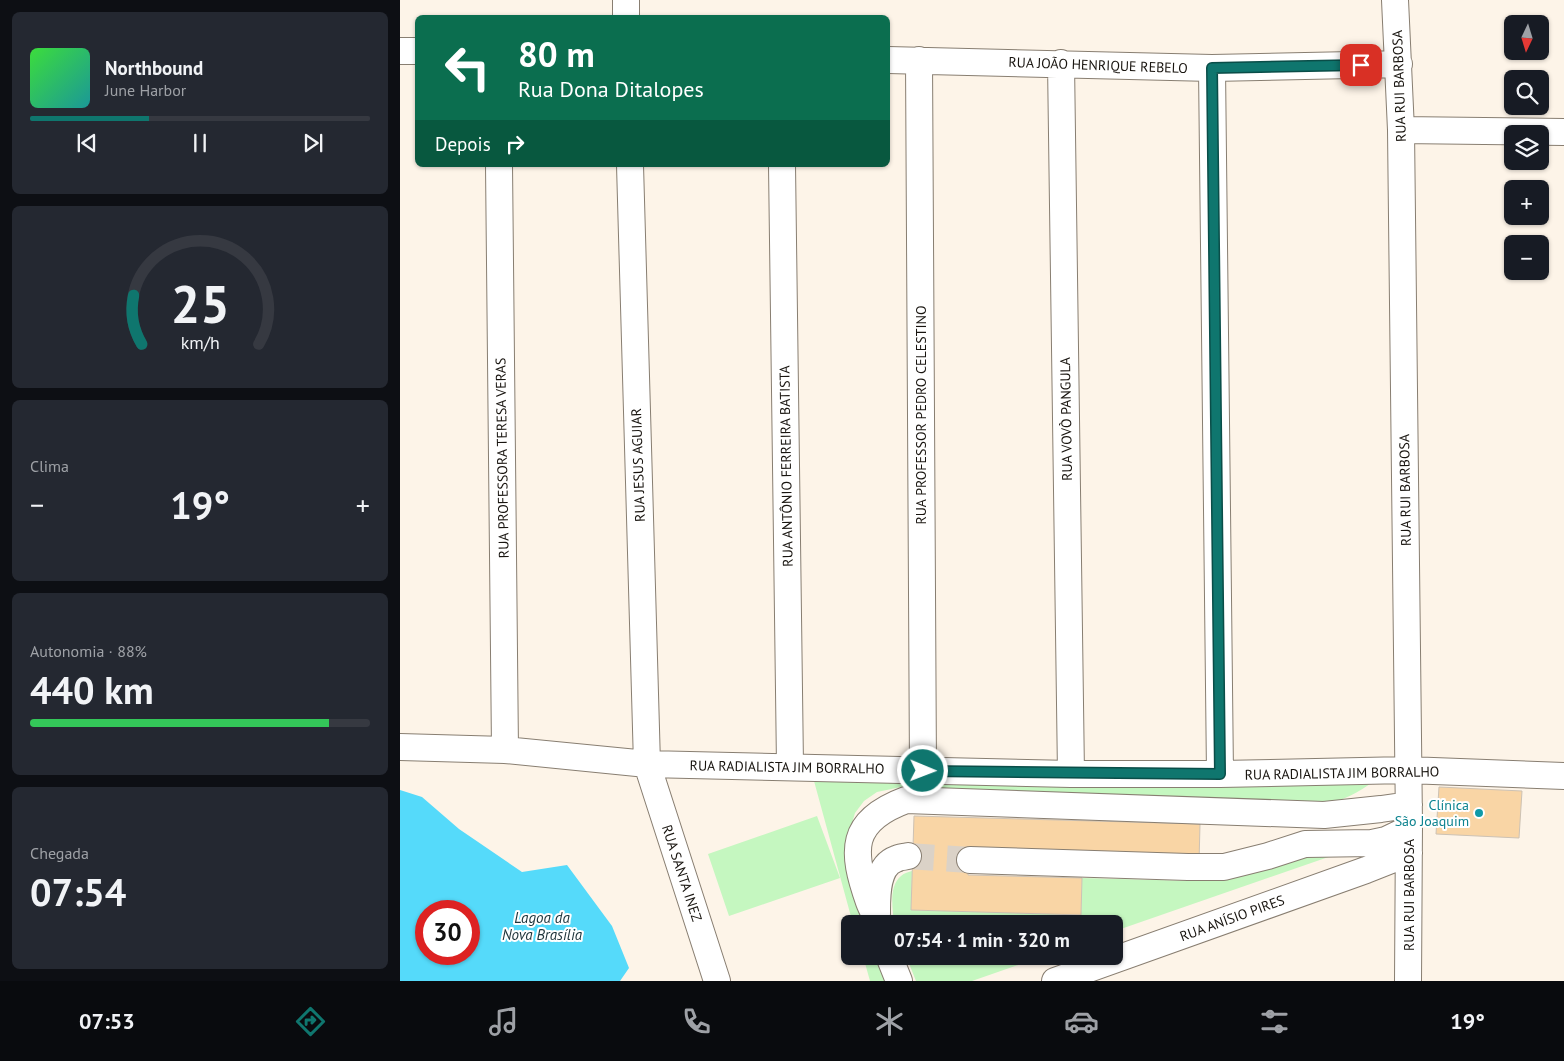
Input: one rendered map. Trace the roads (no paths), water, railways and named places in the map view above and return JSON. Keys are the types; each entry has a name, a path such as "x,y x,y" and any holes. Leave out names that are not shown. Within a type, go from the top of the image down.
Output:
{"street":[{"path":"626,0 626,15"},
{"name":"RUA RUI BARBOSA","path":"1395,0 1401,130 1409,829 1408,981"},
{"path":"400,51 415,51"},
{"name":"RUA JOÃO HENRIQUE REBELO","path":"890,60 1212,68 1399,64"},
{"name":"RUA PROFESSOR PEDRO CELESTINO","path":"919,60 923,771"},
{"name":"RUA VOVÒ PANGULA","path":"1061,63 1071,774"},
{"path":"1212,68 1220,774"},
{"path":"1401,130 1564,132"},
{"name":"RUA PROFESSORA TERESA VERAS","path":"499,167 505,750"},
{"name":"RUA JESUS AGUIAR","path":"630,167 647,764"},
{"name":"RUA ANTÔNIO FERREIRA BATISTA","path":"782,167 790,766"},
{"name":"RUA RADIALISTA JIM BORRALHO","path":"400,747 505,750 647,764 790,766 923,771 1071,774 1220,774 1408,770 1564,776"},
{"name":"RUA SANTA INEZ","path":"647,764 717,981"},
{"path":"875,915 862,878 858,856 859,836 872,818 886,807 906,800 1324,815 1381,809 1409,829 1386,840 1372,843 1305,844 1224,867 970,860"},
{"name":"RUA ANÍSIO PIRES","path":"1055,981 1366,870 1409,829"},
{"path":"1366,870 1371,858 1372,843"},
{"path":"878,915 877,896 883,870 894,859 908,856"},
{"path":"893,965 899,981"}],"water":[{"name":"Lagoa da Nova Brasília","path":"400,790 422,797 459,829 522,872 567,865 612,926 629,968 620,981 400,981"}],"tunnel":[{"path":"908,856 970,860"}],"place":[{"name":"Clínica São Joaquim","path":"1479,813"}]}
